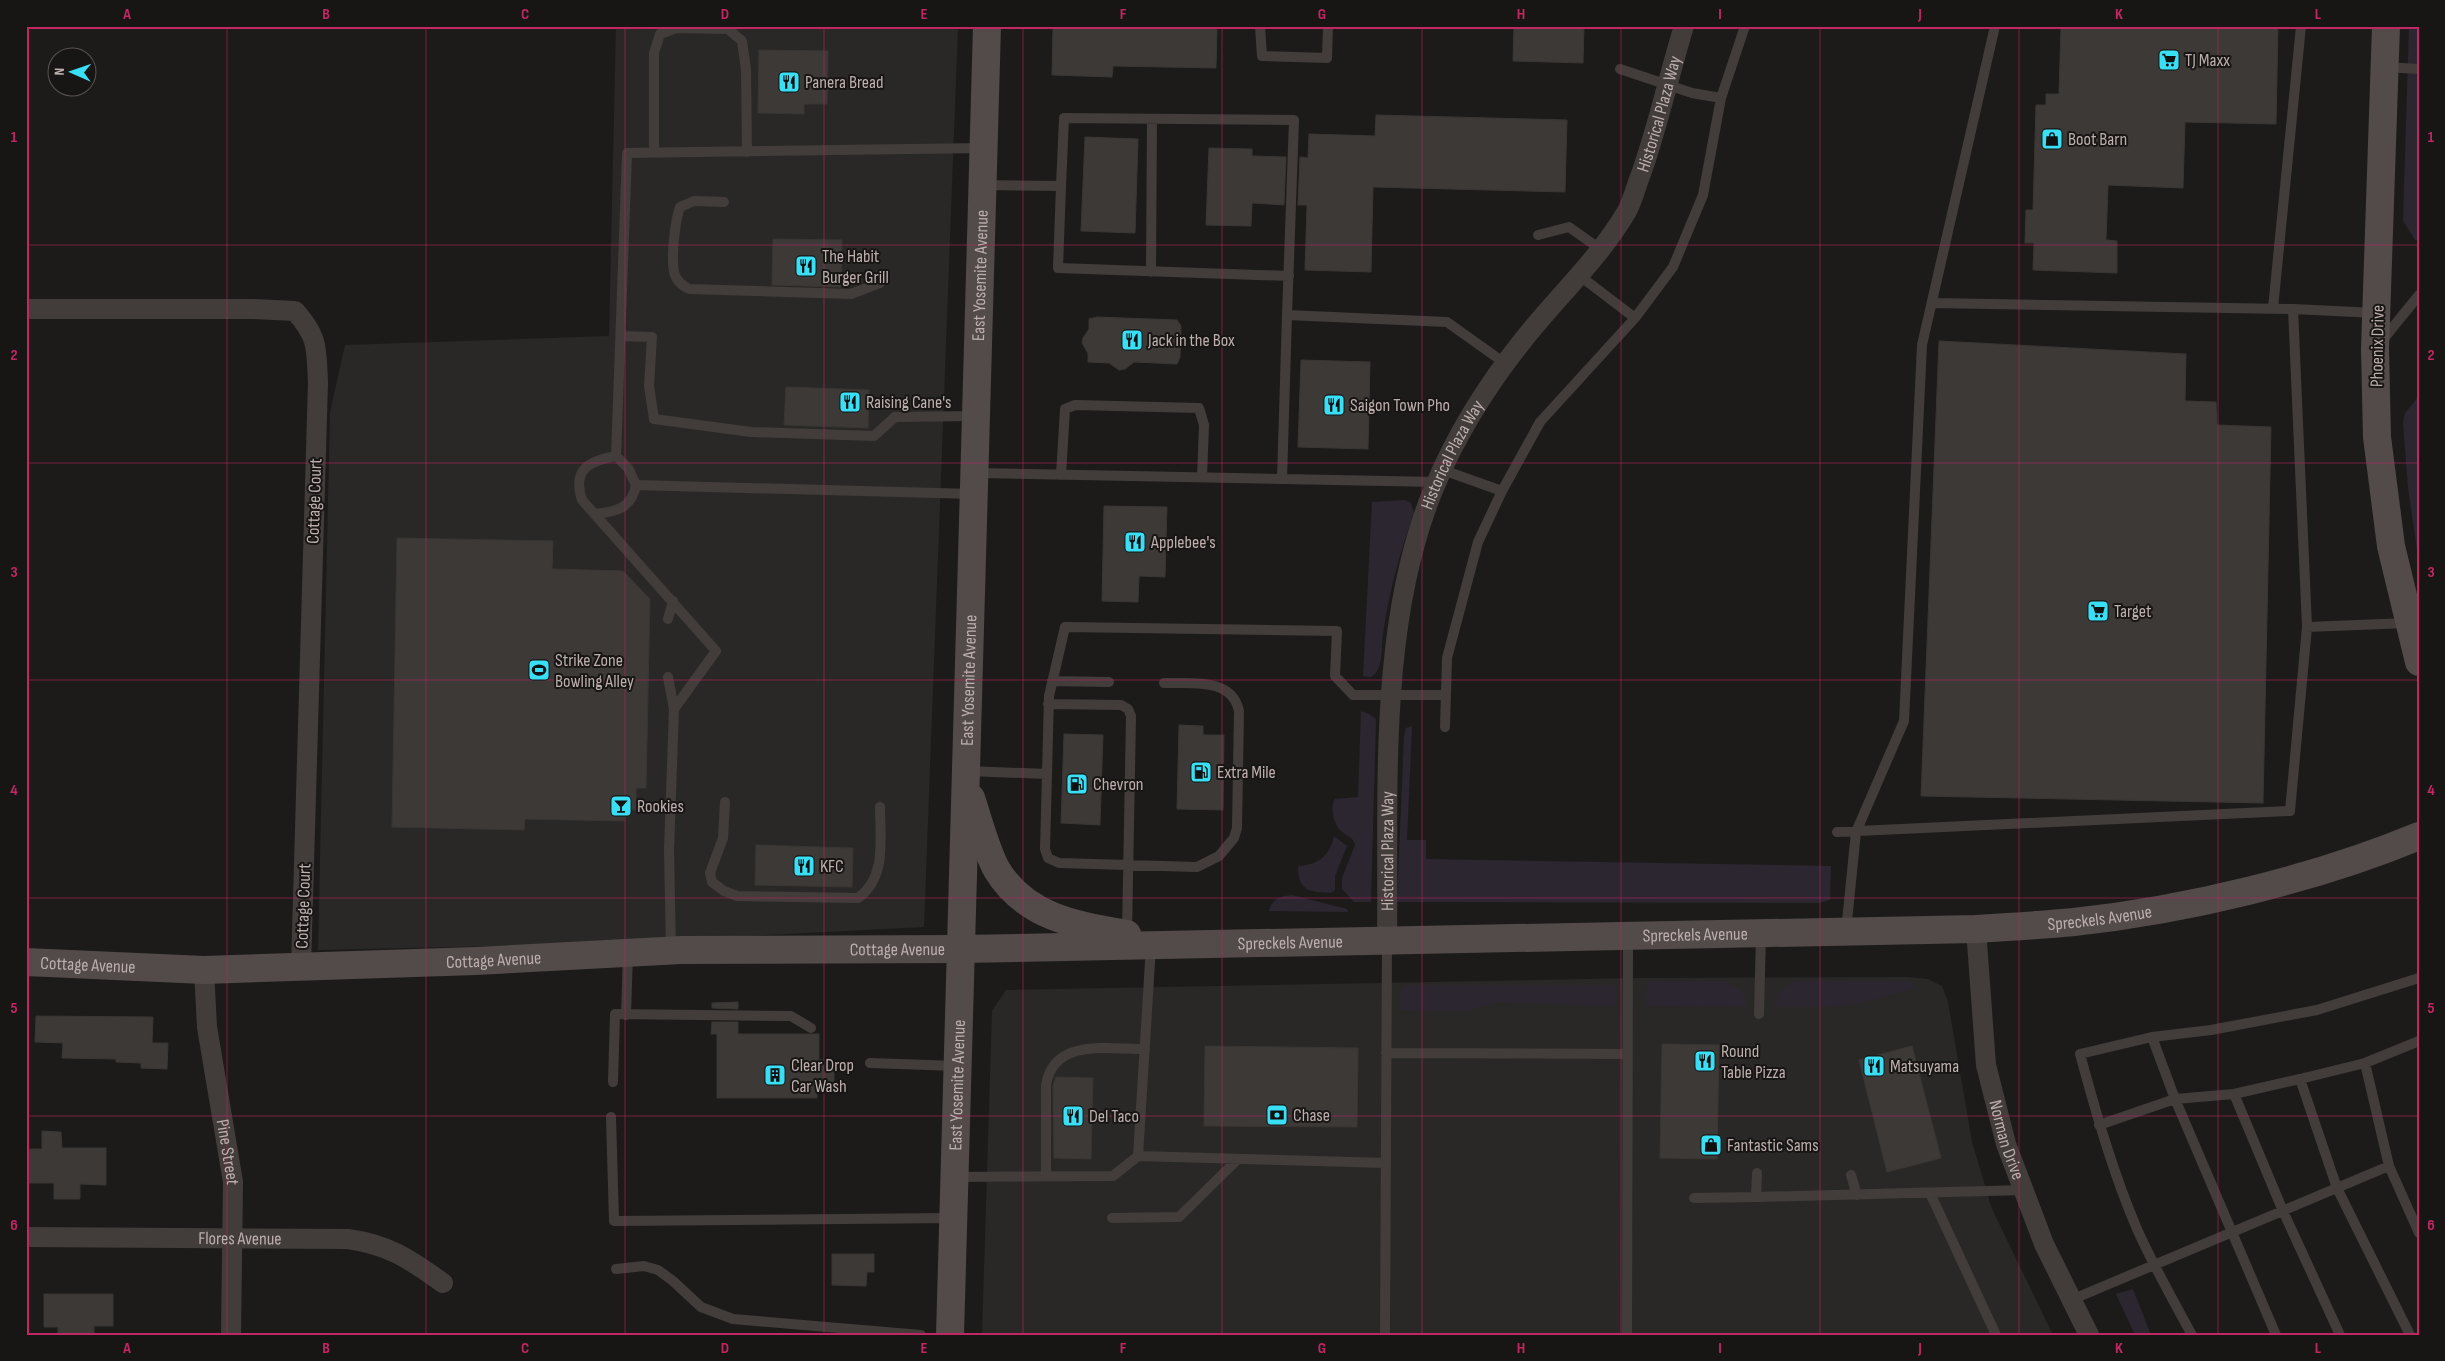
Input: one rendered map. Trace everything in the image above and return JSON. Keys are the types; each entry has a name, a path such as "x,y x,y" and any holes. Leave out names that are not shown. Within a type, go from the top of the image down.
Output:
{"street":[{"name":"East Yosemite Avenue","path":"950,1335 987,26"},
{"name":"Historical Plaza Way","path":"1387,941 1390,694 1398,621 1418,533 1440,476 1464,428 1524,339 1580,276 1628,210 1654,138 1666,84 1684,26"},
{"name":"Phoenix Drive","path":"2386,26 2375,349 2377,437 2391,546 2419,662"},
{"name":"Cottage Court","path":"26,309 253,309 295,311 310,328 315,342 318,382 301,967"},
{"path":"966,778 997,870 1015,894 1034,908 1068,923 1180,944"},
{"name":"Spreckels Avenue","path":"961,949 1976,929 2075,922 2195,903 2314,873 2419,836"},
{"name":"Norman Drive","path":"1976,929 1986,1065 2006,1144 2044,1244 2089,1335"},
{"name":"Cottage Avenue","path":"26,962 204,970 476,961 671,950 961,949"},
{"name":"Pine Street","path":"204,970 207,1027 233,1182 231,1335"},
{"name":"Flores Avenue","path":"26,1237 348,1239 366,1241 401,1253 443,1283"}],"lane":[{"path":"1260,26 1262,56 1327,58 1328,26"},
{"path":"1445,727 1447,658 1478,542 1502,491 1540,422 1635,318 1673,267 1703,195 1721,98 1745,26"},
{"path":"1846,932 1856,832 1904,721 1922,345 1995,26"},
{"path":"2273,308 2301,26"},
{"path":"654,153 654,53 660,34 677,28 728,28 742,41 746,69 747,152"},
{"path":"2384,67 2419,69"},
{"path":"1620,69 1692,93 1721,98"},
{"path":"1282,479 1294,120 1064,118 1058,268 1288,276"},
{"path":"1151,272 1152,118"},
{"path":"595,514 608,513 628,505 634,496 636,485 628,468 616,456 627,153 984,148"},
{"path":"983,185 1061,186"},
{"path":"724,202 694,201 680,206 675,220 674,272 680,284 689,289 851,294 880,283"},
{"path":"1538,235 1569,227 1600,249"},
{"path":"1580,276 1635,318"},
{"path":"2375,349 2419,295"},
{"path":"1932,303 2293,308 2377,314"},
{"path":"1837,832 2159,815 2290,811 2307,627 2293,308"},
{"path":"1287,316 1447,322 1506,364"},
{"path":"621,336 652,337 649,386 654,419 750,432 874,436 895,417 976,416"},
{"path":"1061,475 1065,409 1075,405 1199,408 1204,425 1202,477"},
{"path":"616,456 593,461 581,472 578,486 582,500 716,651 674,709"},
{"path":"636,485 974,484 1061,475 1282,479 1440,476 1502,491"},
{"path":"668,620 673,601"},
{"path":"2307,627 2409,623"},
{"path":"1164,683 1217,686 1225,689 1237,700 1239,711 1237,828 1234,838 1227,848 1208,863 1197,867 1059,863 1048,858 1045,849 1048,704 1065,627 1337,631 1335,676 1353,695 1446,695"},
{"path":"668,677 674,709 668,850 671,950"},
{"path":"1052,681 1109,682"},
{"path":"1048,704 1120,705 1128,709 1131,716 1127,934"},
{"path":"966,778 1047,774"},
{"path":"725,802 723,838 710,872 712,882 724,891 737,896 858,898 866,892 875,880 879,868 880,808"},
{"path":"1759,1014 1761,934"},
{"path":"1627,1335 1628,936"},
{"path":"1385,1335 1387,941"},
{"path":"1138,1156 1151,946"},
{"path":"626,1015 628,952"},
{"path":"2192,1335 2154,1265 2136,1227 2099,1125 2080,1054 2152,1037 2211,1030 2316,1010 2419,978"},
{"path":"613,1082 616,1014 791,1016 811,1028"},
{"path":"2152,1037 2175,1099 2276,1335"},
{"path":"2099,1125 2175,1099 2234,1094 2366,1063 2419,1041"},
{"path":"1046,1176 1046,1085 1048,1071 1053,1063 1071,1052 1145,1049"},
{"path":"1386,1053 1628,1054"},
{"path":"870,1063 958,1066"},
{"path":"2366,1063 2389,1166 2419,1233"},
{"path":"2300,1078 2337,1188 2410,1335"},
{"path":"2234,1094 2283,1211 2340,1335"},
{"path":"611,1117 614,1221 954,1218"},
{"path":"955,1177 1114,1176 1138,1156 1386,1163"},
{"path":"1112,1218 1179,1217 1238,1159"},
{"path":"2071,1300 2389,1166"},
{"path":"1756,1197 1757,1173"},
{"path":"1852,1175 1857,1195"},
{"path":"1694,1198 2024,1190"},
{"path":"1930,1193 1996,1335"},
{"path":"616,1269 644,1266 658,1270 674,1281 701,1307 733,1319 921,1335"}],"shaded area":[{"path":"616,26 958,26 924,927 592,944 318,950 330,412 345,345 609,336"},
{"path":"2409,26 2419,26 2419,240 2415,240 2403,221"},
{"path":"2419,396 2419,563 2408,488 2403,423 2405,413"},
{"path":"1405,500 1411,503 1414,513 1400,557 1385,618 1380,664 1375,674 1371,677 1363,676 1372,502"},
{"path":"1361,711 1376,719 1371,902 1354,902 1342,889 1342,878 1355,845 1352,839 1337,826 1332,810 1335,799 1358,797"},
{"path":"1412,726 1407,840 1426,840 1426,859 1831,866 1830,900 1820,903 1397,902 1404,737 1406,728"},
{"path":"1334,836 1347,846 1335,876 1335,890 1331,893 1306,889 1300,881 1298,866 1312,864 1322,858 1330,849"},
{"path":"1292,895 1347,909 1348,912 1269,911 1277,899"},
{"path":"1908,977 1928,979 1942,986 1948,1002 1972,1142 1992,1209 2053,1335 982,1335 992,1011 1006,990 1638,978"},
{"path":"1725,981 1740,989 1747,1002 1746,1007 1646,1006 1647,982"},
{"path":"1797,981 1913,981 1913,988 1861,1003 1830,1007 1775,1007 1781,990"},
{"path":"1616,985 1616,1006 1498,1002 1467,1011 1399,1010 1400,993 1404,986"},
{"path":"2133,1289 2151,1335 2135,1335 2116,1294"}],"building":[{"path":"1053,26 1217,26 1216,68 1113,66 1112,77 1052,75"},
{"path":"1514,26 1584,26 1583,63 1513,61"},
{"path":"2061,26 2278,26 2276,124 2185,122 2183,188 2108,185 2106,240 2117,241 2117,273 2033,270 2034,243 2025,243 2026,210 2033,210 2036,105 2046,105 2046,94 2059,94"},
{"path":"759,50 828,51 827,104 804,104 804,114 758,113"},
{"path":"1376,115 1567,120 1565,192 1373,187 1371,272 1305,270 1307,205 1298,205 1300,157 1308,158 1309,134 1375,136"},
{"path":"1085,137 1138,139 1135,233 1081,231"},
{"path":"1209,148 1252,149 1252,156 1286,157 1284,205 1252,203 1251,226 1206,225"},
{"path":"773,239 842,240 841,287 772,285"},
{"name":"Jack in the Box","path":"1097,317 1177,320 1181,326 1180,357 1177,364 1134,362 1125,369 1119,370 1109,363 1088,362 1088,353 1082,343 1083,338 1089,329 1089,319"},
{"name":"Target","path":"1939,341 2186,354 2185,401 2216,402 2217,425 2271,427 2263,803 1921,796"},
{"name":"Saigon Town Pho","path":"1301,360 1370,362 1368,449 1298,447"},
{"path":"786,387 869,390 868,428 784,425"},
{"name":"Applebee's","path":"1104,506 1167,507 1165,577 1139,576 1138,602 1102,601"},
{"path":"397,538 553,541 552,569 623,571 650,599 646,788 636,788 636,810 624,809 624,821 525,819 524,830 392,827"},
{"name":"Extra Mile","path":"1179,725 1203,726 1203,735 1224,735 1223,810 1177,809"},
{"path":"1064,734 1103,735 1100,825 1061,823"},
{"name":"KFC","path":"756,845 853,848 852,887 755,885"},
{"path":"738,1002 738,1009 712,1008 712,1003"},
{"path":"36,1016 153,1017 152,1043 168,1043 167,1069 141,1068 141,1063 116,1062 116,1059 62,1058 63,1043 35,1042"},
{"name":"Clear Drop Car Wash","path":"712,1022 738,1022 738,1034 819,1034 819,1060 834,1060 834,1089 817,1089 817,1098 717,1098 717,1034 711,1034"},
{"path":"1662,1044 1719,1045 1717,1159 1660,1158"},
{"path":"1205,1046 1358,1048 1357,1127 1204,1126"},
{"path":"1912,1046 1941,1158 1887,1172 1859,1060"},
{"name":"Del Taco","path":"1056,1077 1093,1078 1091,1159 1054,1158 1053,1086"},
{"path":"42,1131 61,1132 62,1148 106,1148 106,1185 80,1184 80,1199 54,1199 54,1183 26,1183 26,1149 42,1149"},
{"path":"832,1254 874,1254 874,1272 867,1272 866,1286 832,1285"},
{"path":"44,1294 113,1294 113,1326 94,1326 94,1335 58,1335 58,1327 44,1327"}],"place":[{"name":"TJ Maxx","path":"2169,60"},
{"name":"Panera Bread","path":"789,82"},
{"name":"Boot Barn","path":"2052,139"},
{"name":"The Habit Burger Grill","path":"806,266"},
{"name":"Jack in the Box","path":"1132,340"},
{"name":"Raising Cane's","path":"850,402"},
{"name":"Saigon Town Pho","path":"1334,405"},
{"name":"Applebee's","path":"1135,542"},
{"name":"Target","path":"2098,611"},
{"name":"Strike Zone Bowling Alley","path":"539,670"},
{"name":"Extra Mile","path":"1201,772"},
{"name":"Chevron","path":"1077,784"},
{"name":"Rookies","path":"621,806"},
{"name":"KFC","path":"804,866"},
{"name":"Round Table Pizza","path":"1705,1061"},
{"name":"Matsuyama","path":"1874,1066"},
{"name":"Clear Drop Car Wash","path":"775,1075"},
{"name":"Chase","path":"1277,1115"},
{"name":"Del Taco","path":"1073,1116"},
{"name":"Fantastic Sams","path":"1711,1145"}]}
